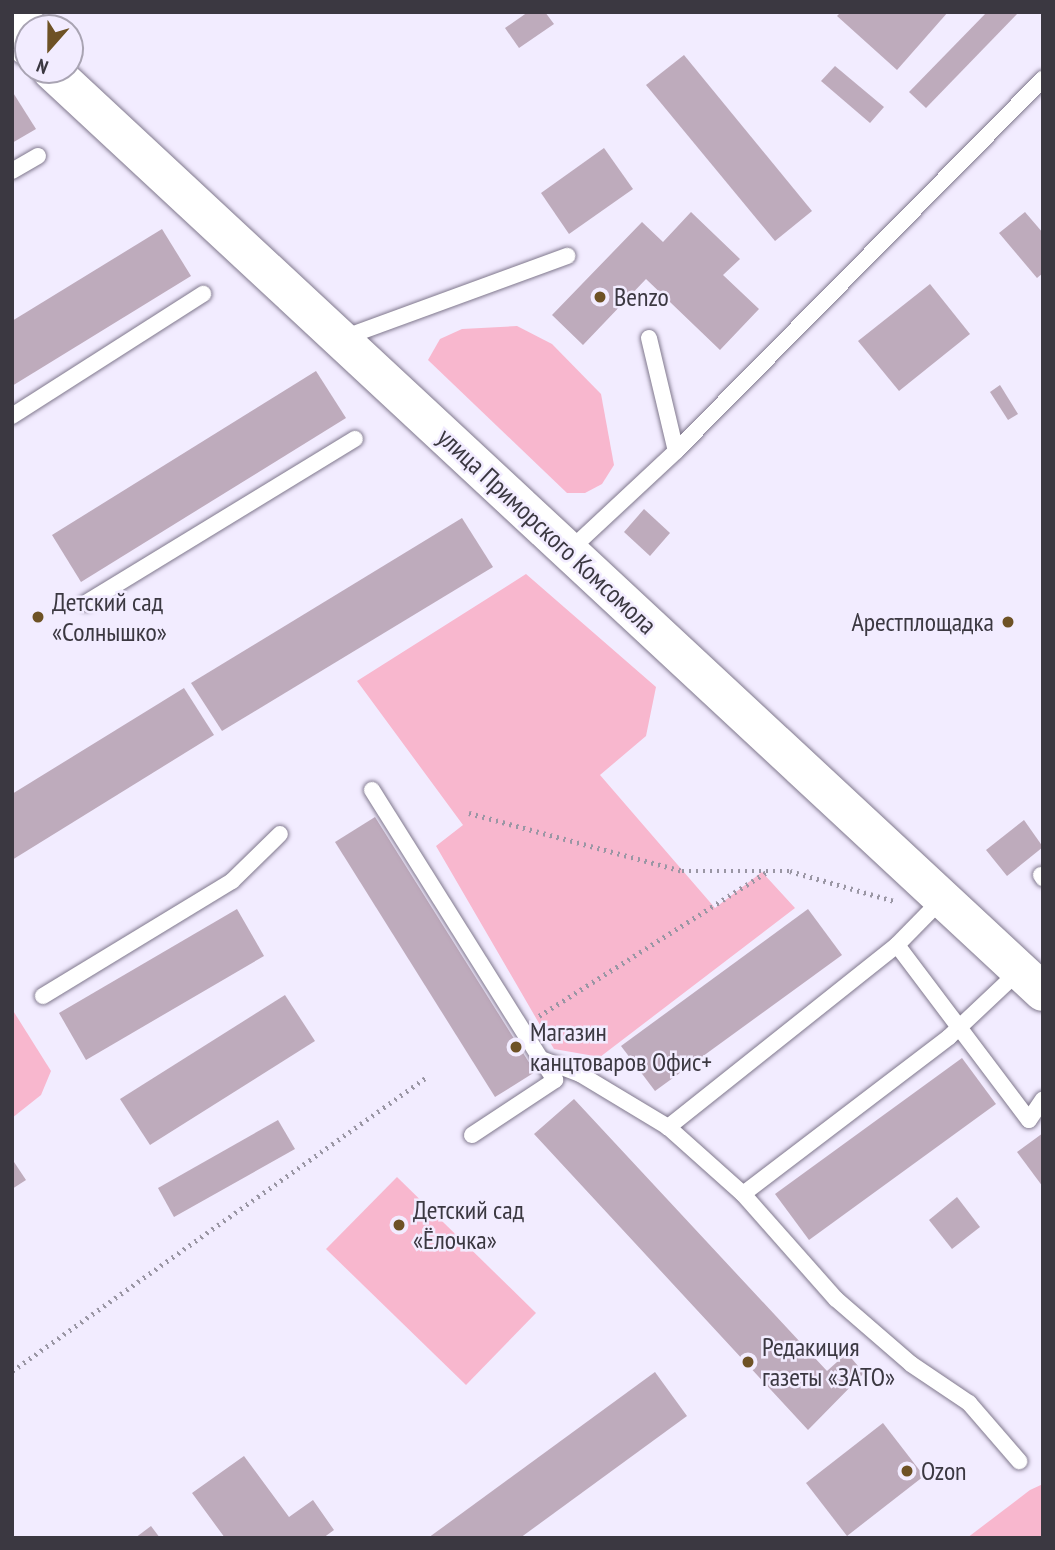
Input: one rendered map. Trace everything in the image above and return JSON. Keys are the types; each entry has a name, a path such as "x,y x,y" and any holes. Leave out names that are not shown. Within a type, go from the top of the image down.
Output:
{"street":[{"name":"улица Приморского Комсомола","path":"66,84 571,549 925,902 1031,981"}],"lane":[{"path":"12,15 35,12"},
{"path":"571,549 676,452 1043,79"},
{"path":"12,172 38,156"},
{"path":"340,339 567,256"},
{"path":"12,416 203,294"},
{"path":"649,338 676,452"},
{"path":"86,604 355,439"},
{"path":"372,790 555,1080 472,1135"},
{"path":"43,996 232,881 280,834"},
{"path":"668,1127 897,945 925,902"},
{"path":"897,945 1029,1120 1043,1099"},
{"path":"743,1194 961,1028 1031,981"},
{"path":"541,1059 580,1074 668,1127 743,1194 836,1299 911,1364 969,1404 1020,1461"}],"path":[{"path":"469,813 681,871 769,870 925,902"},
{"path":"521,1028 769,870"},
{"path":"12,1371 428,1076"}],"shaded area":[{"path":"517,326 552,344 601,394 614,465 602,484 585,493 567,493 428,360 440,339 462,329"},
{"path":"526,574 656,687 646,736 600,775 715,908 762,872 795,908 600,1057 554,1049 436,846 463,825 357,681"},
{"path":"12,1009 51,1071 41,1095 12,1118"},
{"path":"397,1177 536,1313 466,1385 326,1249"},
{"path":"1043,1484 1043,1538 967,1538 1030,1490"}],"building":[{"path":"528,12 545,12 554,24 519,48 505,28"},
{"path":"841,12 948,12 897,70 837,16"},
{"path":"987,12 1019,12 926,108 909,92"},
{"path":"684,55 812,211 775,241 646,85"},
{"path":"835,66 884,107 870,123 821,81"},
{"path":"12,91 36,129 12,143"},
{"path":"604,148 633,189 569,234 541,193"},
{"path":"691,212 740,259 723,275 759,309 720,350 646,279 583,345 552,315 642,222 663,242"},
{"path":"1025,212 1043,233 1043,273 1037,278 999,233"},
{"path":"162,229 191,276 12,386 12,321"},
{"path":"930,284 970,334 899,391 858,341"},
{"path":"316,371 346,418 81,582 52,535"},
{"path":"1000,385 1018,414 1008,420 990,392"},
{"path":"644,509 670,533 650,556 624,532"},
{"path":"462,518 493,567 222,731 191,683"},
{"path":"184,688 214,735 12,860 12,794"},
{"path":"375,817 535,1072 495,1097 335,842"},
{"path":"1024,820 1043,847 1007,876 986,850"},
{"path":"237,909 264,956 86,1060 59,1013"},
{"path":"808,909 842,955 655,1091 621,1046"},
{"path":"285,995 315,1041 150,1145 120,1099"},
{"path":"962,1058 996,1104 809,1240 775,1194"},
{"path":"574,1099 827,1371 847,1353 864,1373 808,1430 534,1134"},
{"path":"278,1120 295,1149 174,1217 158,1188"},
{"path":"1043,1133 1043,1187 1017,1152"},
{"path":"12,1159 26,1180 12,1189"},
{"path":"957,1197 980,1227 952,1249 929,1220"},
{"path":"655,1372 687,1416 520,1538 428,1538"},
{"path":"883,1423 924,1476 847,1536 806,1483"},
{"path":"244,1456 289,1517 313,1500 334,1530 323,1538 225,1538 192,1493"},
{"path":"151,1526 160,1538 135,1538"}],"place":[{"name":"Benzo","path":"600,297"},
{"name":"Детский сад «Солнышко»","path":"38,617"},
{"name":"Арестплощадка","path":"1008,622"},
{"name":"Магазин канцтоваров Офис+","path":"516,1047"},
{"name":"Детский сад «Ёлочка»","path":"399,1225"},
{"name":"Редакиция газеты «ЗАТО»","path":"748,1362"},
{"name":"Ozon","path":"907,1471"}]}
